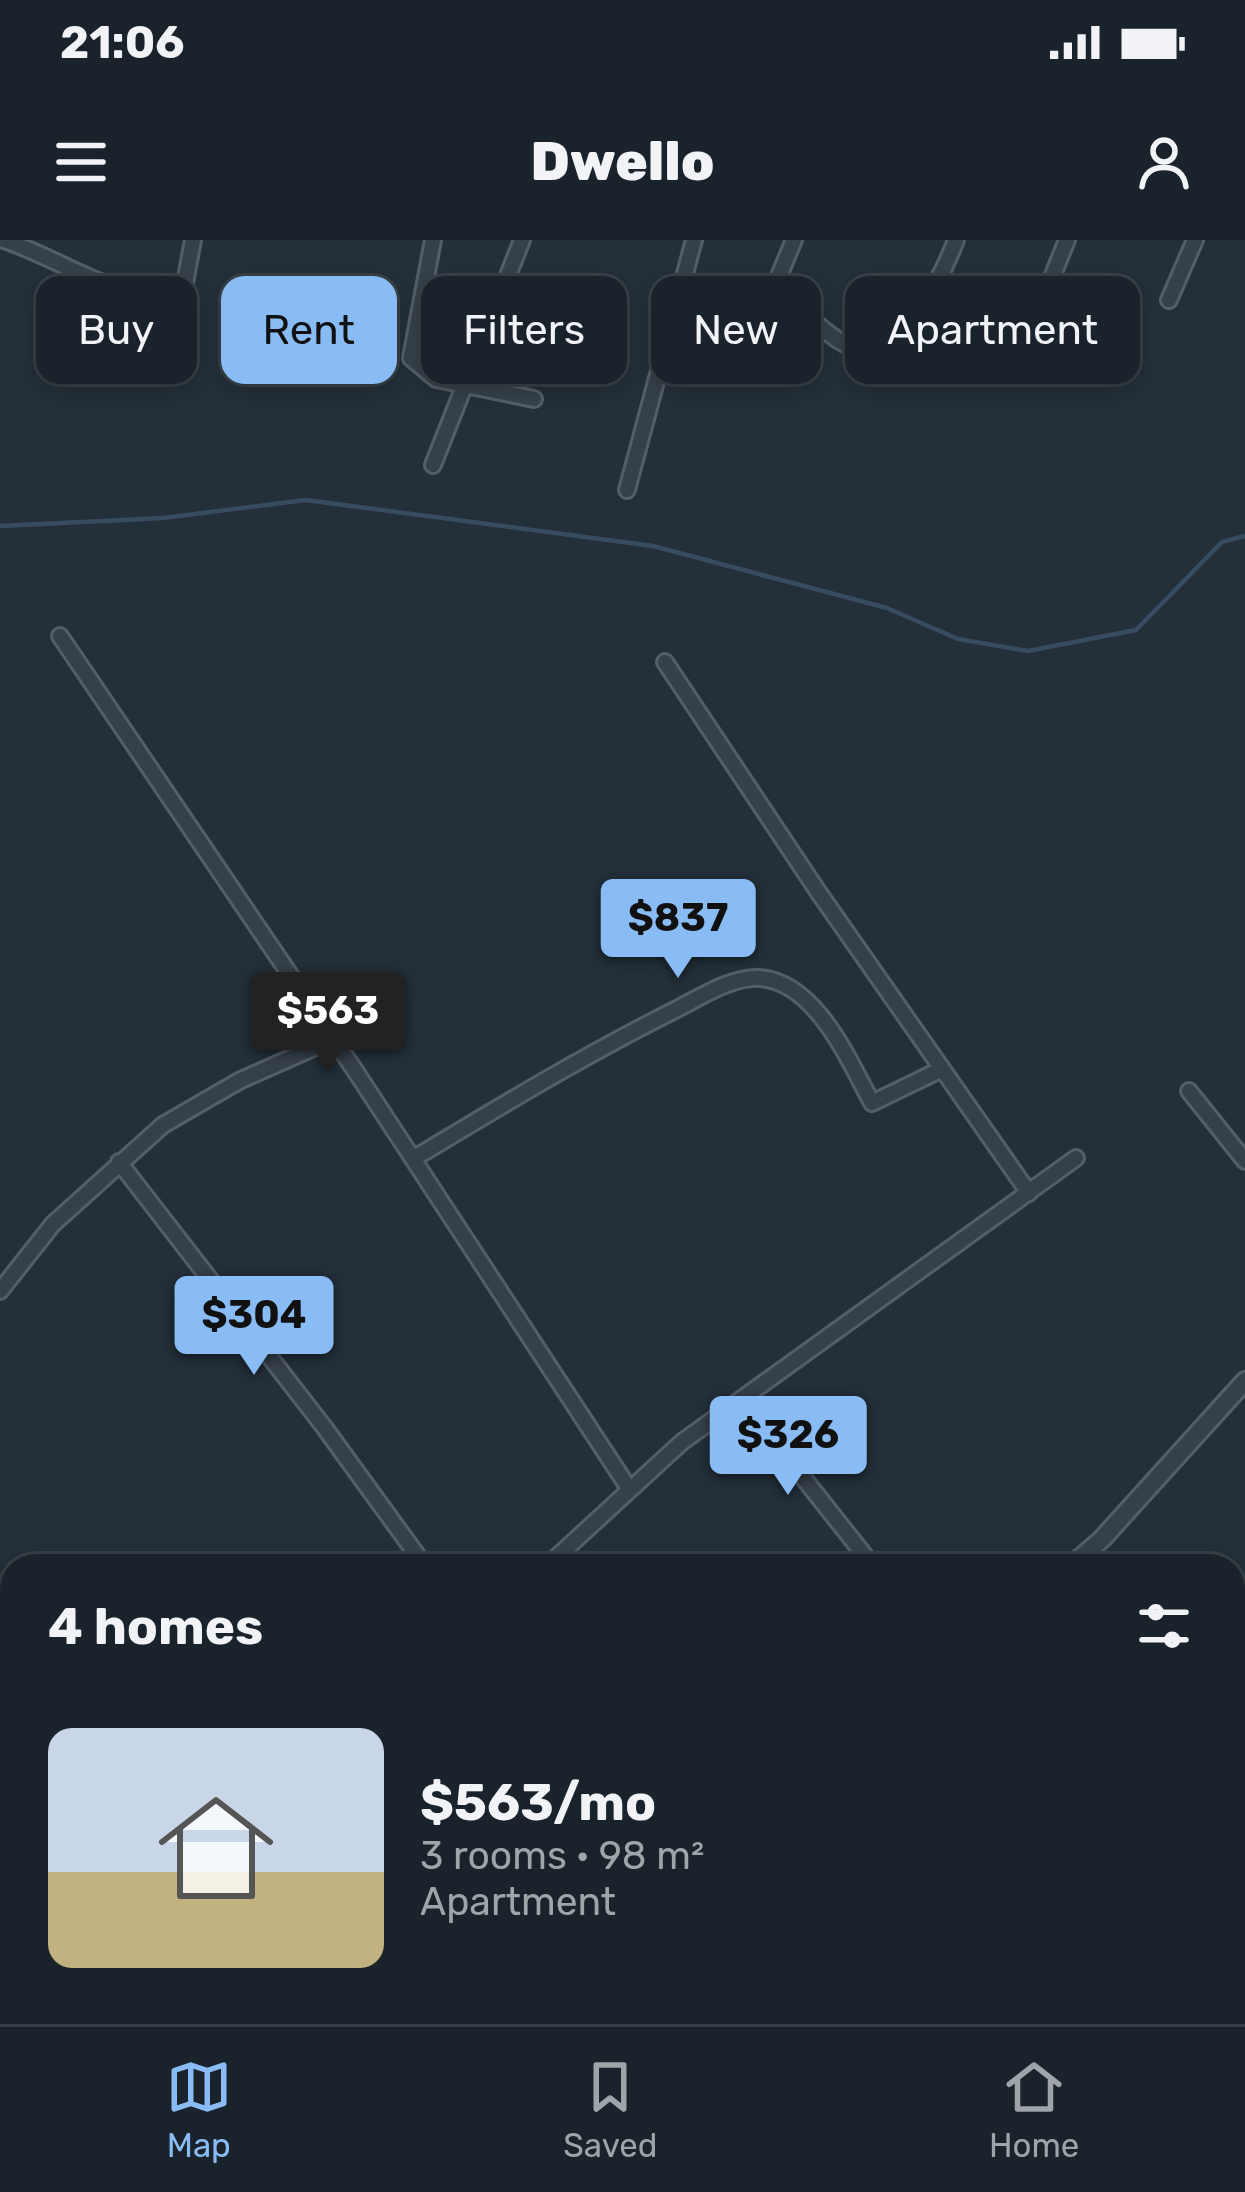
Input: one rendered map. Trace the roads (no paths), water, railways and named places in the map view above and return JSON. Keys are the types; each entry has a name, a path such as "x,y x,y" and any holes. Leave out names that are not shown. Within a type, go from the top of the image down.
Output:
{"street":[{"path":"4,240 43,253 81,276"},
{"path":"187,276 194,240"},
{"path":"427,276 433,240"},
{"path":"508,276 522,240"},
{"path":"627,490 694,240"},
{"path":"794,240 779,276 784,289 840,340 862,353 875,354 926,302 941,280 956,240"},
{"path":"1052,276 1067,240"},
{"path":"1169,300 1195,240"},
{"path":"421,307 412,358 421,366"},
{"path":"433,465 465,384 534,399"},
{"path":"60,637 334,1039 630,1490"},
{"path":"664,662 1028,1192"},
{"path":"412,1159 595,1049 721,987 760,978 792,991 826,1019 872,1103 942,1069"},
{"path":"0,1291 53,1224 163,1125 239,1081 334,1039"},
{"path":"1190,1090 1245,1161"},
{"path":"560,1554 682,1442 1076,1158"},
{"path":"119,1162 416,1554"},
{"path":"1085,1554 1245,1381"},
{"path":"741,1400 863,1554"}],"waterway":[{"path":"0,526 163,518 306,500 653,546 887,608 958,639 1028,651 1136,630 1222,542 1245,536"}]}
